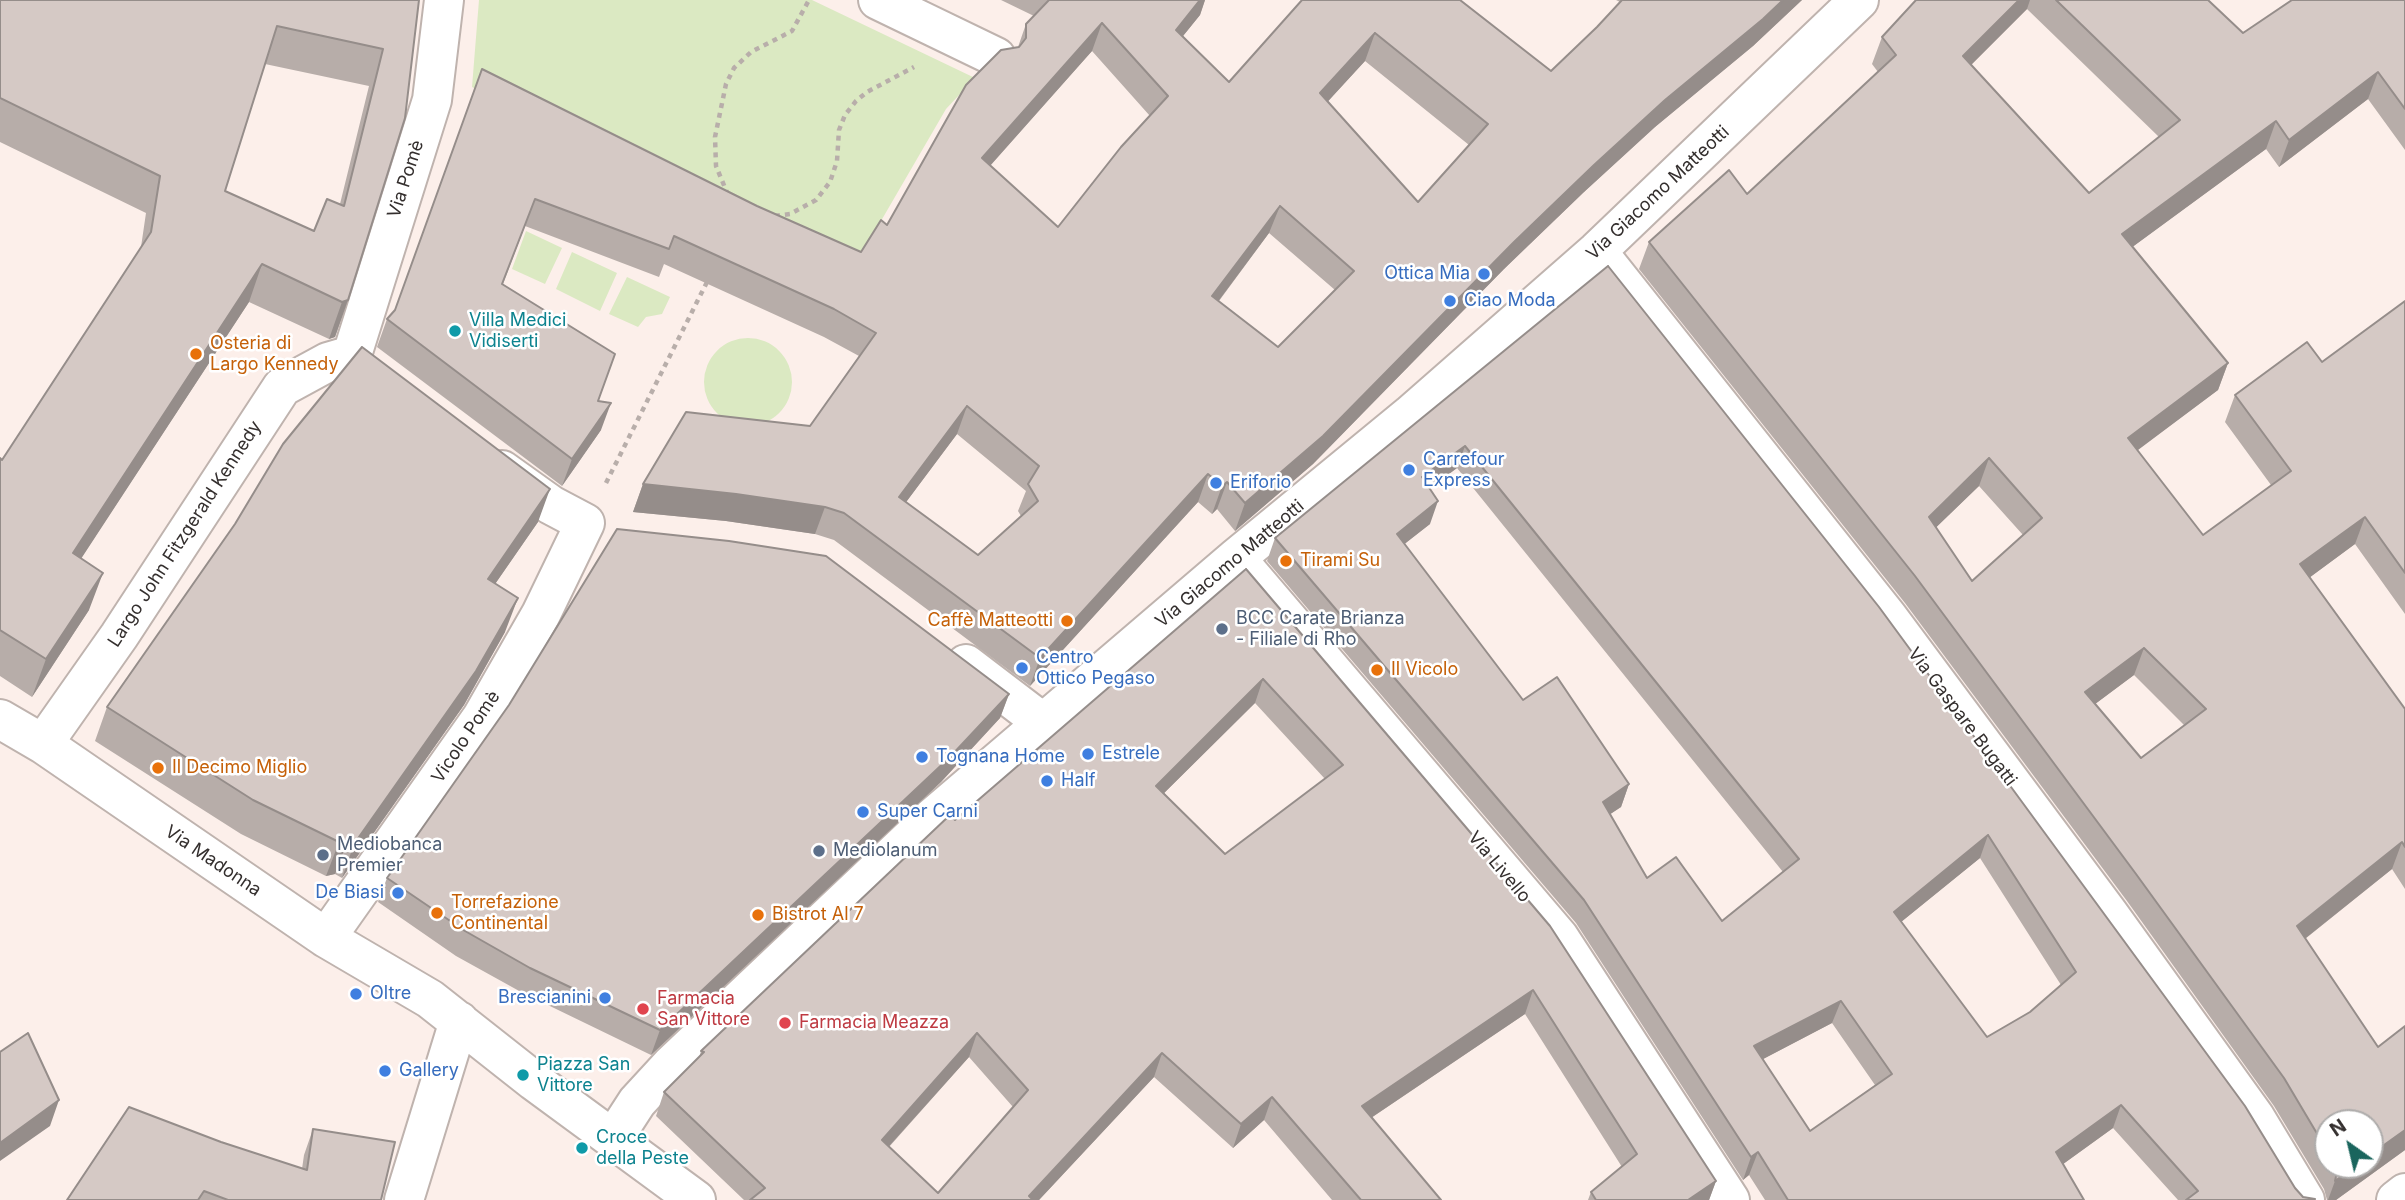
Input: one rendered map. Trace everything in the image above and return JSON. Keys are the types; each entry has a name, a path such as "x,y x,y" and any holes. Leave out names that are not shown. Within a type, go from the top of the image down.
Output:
{"street":[{"name":"Via Pomè","path":"352,355 432,100 443,0"},
{"path":"878,0 996,57"},
{"name":"Via Giacomo Matteotti","path":"613,1139 636,1102 671,1065 932,818 1236,558 1410,415 1597,251 1859,0"},
{"name":"Via Gaspare Bugatti","path":"1597,251 1888,617 2238,1095 2305,1200"},
{"path":"352,355 385,380"},
{"name":"Largo John Fitzgerald Kennedy","path":"43,744 119,636 282,387 328,362 352,355"},
{"path":"471,448 551,505 600,528"},
{"name":"Vicolo Pomè","path":"326,938 482,717 541,614 600,528"},
{"name":"Via Livello","path":"1236,558 1559,937 1730,1200"},
{"path":"934,640 1042,722"},
{"name":"Via Madonna","path":"0,719 43,744 326,938 444,1010"},
{"path":"404,1200 444,1010 692,1197"},
{"path":"2396,1200 2405,1193"}],"path":[{"path":"733,201 722,186 716,166 715,137 726,84 734,68 751,52 780,40 792,31 808,0"},
{"path":"766,217 790,214 816,200 830,182 845,115 867,92 912,70 926,55 939,30"},
{"path":"600,528 713,271"}],"green space":[{"path":"479,0 812,0 975,78 946,109 874,233 850,268 689,196 472,87"},
{"path":"526,231 562,248 545,284 512,269"},
{"path":"572,252 617,273 600,311 556,289"},
{"path":"627,277 670,297 662,314 646,317 638,327 609,314"},
{"path":"748,338 765,342 779,351 788,365 792,382 788,399 779,413 765,422 748,426 731,422 717,413 708,399 704,382 708,365 717,351 731,342"}],"building":[{"path":"0,0 419,0 405,118 348,300 342,302 262,264 73,553 103,573 46,659 0,630 0,458 2,460 151,232 160,176 0,98","holes":["277,26 383,49 344,206 327,199 314,231 225,191"]},
{"path":"1049,0 1200,0 1176,30 1229,82 1302,0 1460,0 1551,71 1622,0 1783,0 1665,100 1594,165 1514,242 1323,436 1245,503 1227,482 1222,486 1208,474 1040,658 844,513 825,507 736,494 643,484 686,412 810,426 876,333 834,309 674,236 669,249 535,199 502,284 615,354 598,401 611,403 572,459 387,319 395,310 482,69 757,206 861,252 881,220 887,225 966,85 1001,50 1019,47 1026,38 1026,24","holes":["1102,23 1168,96 1121,147 1058,227 982,158","1375,33 1488,124 1418,202 1320,93","1280,206 1354,271 1278,347 1212,296","967,406 1039,466 1028,484 1038,501 978,555 899,497"]},
{"path":"1916,0 2019,0 1963,56 2089,193 2180,120 2056,0 2208,0 2243,33 2292,0 2405,0 2405,109 2378,72 2289,140 2276,121 2122,234 2228,363 2128,438 2203,535 2291,471 2235,395 2307,342 2322,362 2405,301 2405,573 2365,517 2300,564 2405,709 2405,847 2402,842 2297,926 2378,1047 2405,1026 2405,1130 2384,1145 2384,1109 2314,1109 2314,1128 2284,1078 1915,576 1649,242 1729,170 1747,194 1896,55 1882,37","holes":["1989,458 2042,518 1972,581 1929,517","2144,648 2206,709 2141,758 2085,692"]},
{"path":"1608,266 1879,607 2245,1106 2295,1188 2303,1197 2315,1199 2186,1200 2198,1191 2121,1105 2056,1152 2084,1200 1788,1200 1758,1152 1751,1157 1584,900 1275,538","holes":["1465,446 1799,859 1722,921 1676,857 1647,878 1603,802 1629,784 1557,677 1523,700 1397,534 1438,501 1422,477","1988,835 2076,972 2030,1012 1987,1037 1894,912","1841,1001 1892,1074 1810,1131 1754,1046"]},
{"path":"362,347 550,489 488,579 518,598 476,671 354,844 348,840 339,842 253,800 107,707 235,524 283,444"},
{"path":"617,529 729,541 826,556 1009,694 950,757 660,1030 530,968 465,931 387,878 509,705"},
{"path":"1246,569 1550,926 1716,1181 1688,1200 1596,1200 1591,1192 1637,1154 1533,990 1362,1106 1441,1200 1361,1200 1272,1097 1241,1124 1162,1053 1029,1196 1033,1200 750,1200 765,1188 664,1092 704,1052 701,1051 950,815 955,820","holes":["1263,679 1343,765 1225,854 1156,786","977,1033 1028,1090 938,1193 882,1140"]},
{"path":"28,1033 59,1100 0,1143 0,1052"},
{"path":"129,1107 221,1142 307,1170 313,1129 395,1142 381,1200 228,1200 204,1191 198,1200 67,1200"}],"place":[{"name":"Ottica Mia","path":"1484,274"},
{"name":"Ciao Moda","path":"1450,301"},
{"name":"Villa Medici Vidiserti","path":"455,331"},
{"name":"Osteria di Largo Kennedy","path":"196,354"},
{"name":"Carrefour Express","path":"1409,470"},
{"name":"Eriforio","path":"1216,483"},
{"name":"Tirami Su","path":"1286,561"},
{"name":"Caffè Matteotti","path":"1067,621"},
{"name":"BCC Carate Brianza - Filiale di Rho","path":"1222,629"},
{"name":"Centro Ottico Pegaso","path":"1022,668"},
{"name":"Il Vicolo","path":"1377,670"},
{"name":"Estrele","path":"1088,754"},
{"name":"Tognana Home","path":"922,757"},
{"name":"Il Decimo Miglio","path":"158,768"},
{"name":"Half","path":"1047,781"},
{"name":"Super Carni","path":"863,812"},
{"name":"Mediolanum","path":"819,851"},
{"name":"Mediobanca Premier","path":"323,855"},
{"name":"De Biasi","path":"398,893"},
{"name":"Torrefazione Continental","path":"437,913"},
{"name":"Bistrot Al 7","path":"758,915"},
{"name":"Oltre","path":"356,994"},
{"name":"Brescianini","path":"605,998"},
{"name":"Farmacia San Vittore","path":"643,1009"},
{"name":"Farmacia Meazza","path":"785,1023"},
{"name":"Gallery","path":"385,1071"},
{"name":"Piazza San Vittore","path":"523,1075"},
{"name":"Croce della Peste","path":"582,1148"}]}
